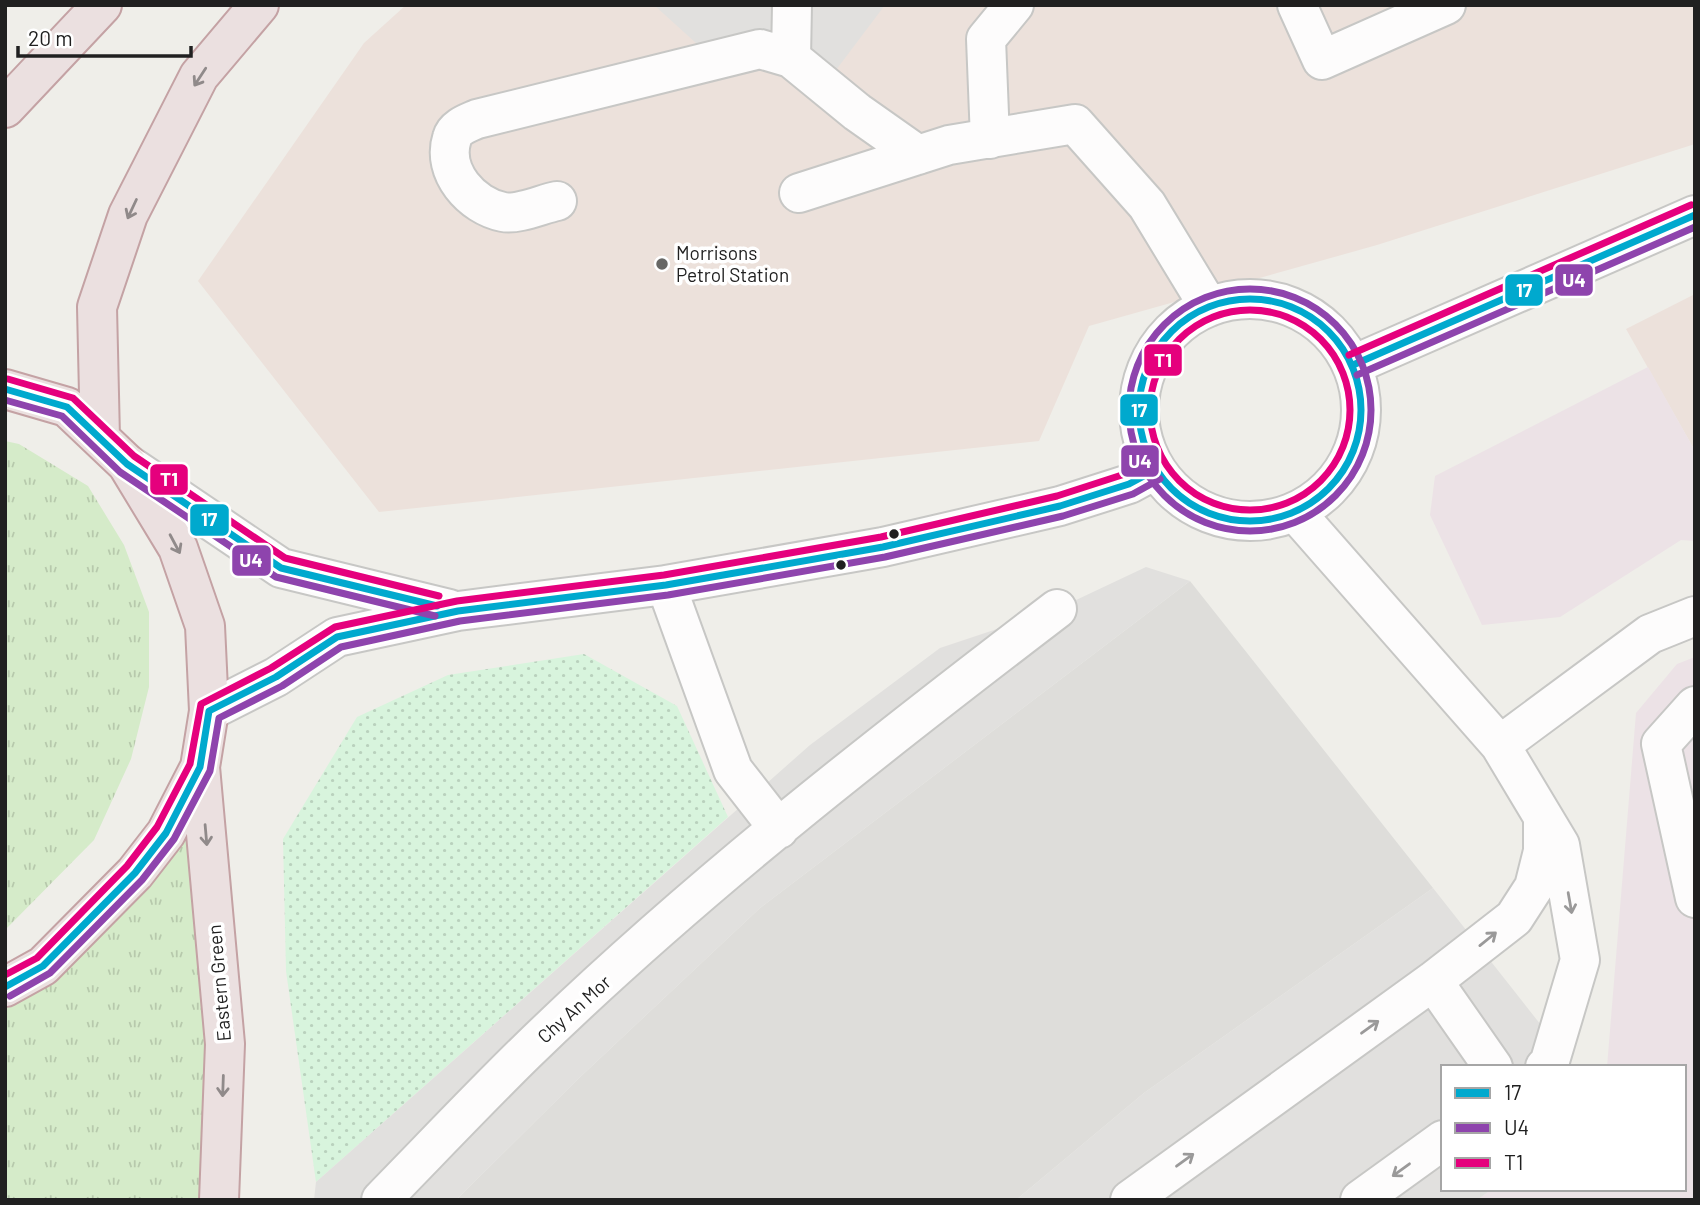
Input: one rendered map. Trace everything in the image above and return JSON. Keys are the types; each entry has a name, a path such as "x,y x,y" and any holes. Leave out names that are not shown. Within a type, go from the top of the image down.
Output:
{"highway":[{"path":"5,108 102,5"},
{"path":"100,438 97,307 128,215 200,76 259,5"},
{"path":"5,389 67,407 128,464 178,548 205,626 209,711 200,767 166,833 135,873 43,966 5,987"},
{"name":"Eastern Green","path":"200,767 225,1044 219,1200"}],"street":[{"path":"791,58 792,5"},
{"path":"990,139 986,39 1014,5"},
{"path":"1297,5 1322,60 1446,5"},
{"path":"557,201 505,213 481,203 465,191 454,173 452,138 460,127 477,118 760,49 791,58 857,112 918,155"},
{"path":"799,193 949,145 1075,124 1147,205 1209,307"},
{"path":"1353,365 1695,215"},
{"path":"1242,299 1276,302 1308,314 1334,336 1353,365 1362,399 1360,434 1356,445 1347,467 1325,494 1296,513 1244,523 1193,507 1155,470 1140,433 1139,394 1151,357 1176,327 1209,307 1242,299"},
{"path":"128,464 281,568 458,611"},
{"path":"209,711 276,677 337,637 458,611 666,584 883,547 1046,509 1129,484 1155,470"},
{"path":"1296,513 1500,745 1560,845 1580,960 1548,1065"},
{"path":"666,584 733,771 779,829"},
{"name":"Chy An Mor","path":"381,1200 527,1052 779,829 868,754 1057,609"},
{"path":"1500,745 1650,634 1695,617"},
{"path":"1695,706 1661,744 1695,898"},
{"path":"1130,1200 1433,981 1514,918 1534,887 1543,851 1542,817"},
{"path":"1433,981 1492,1065"},
{"path":"1360,1200 1441,1141"}],"shaded area":[{"path":"406,5 1695,5 1695,144 1377,245 1089,326 1039,441 379,512 198,281 364,43"},
{"path":"654,5 885,5 833,74 707,53"},
{"path":"1695,294 1695,451 1626,329"},
{"path":"1648,367 1695,451 1695,541 1681,540 1560,617 1482,625 1430,515 1435,476"},
{"path":"1146,567 1190,581 760,908 577,1080 456,1200 314,1200 316,1182 810,745 940,648 1057,609"},
{"path":"1190,581 1433,888 1144,1093 1016,1200 456,1200 577,1080 760,908"},
{"path":"1695,657 1695,1200 1477,1200 1489,1191 1686,1191 1686,1065 1607,1065 1636,713 1677,664"},
{"path":"1433,888 1572,1065 1441,1065 1441,1191 1489,1191 1477,1200 1016,1200 1144,1093"}],"green space":[{"path":"5,441 19,444 88,486 124,545 149,612 149,687 131,759 94,840 5,930"},
{"path":"584,654 677,706 728,817 316,1182 286,971 283,839 357,717 448,675"},
{"path":"200,767 219,1200 5,1200 5,987 43,966"}],"transit line":[{"name":"T1","path":"1349,355 1691,205"},
{"name":"17","path":"1353,365 1695,215"},
{"name":"U4","path":"1357,375 1695,227"},
{"name":"U4","path":"1238,289 1262,289 1307,303 1336,324 1351,343 1362,364 1369,386 1371,410 1369,434 1362,456 1351,477 1336,496 1307,517 1285,526 1262,531 1238,531 1193,517 1173,504 1156,487 1143,467 1134,445 1129,422 1129,398 1143,353 1156,333 1173,316 1193,303 1215,294 1238,289"},
{"name":"17","path":"1250,299 1272,301 1302,312 1320,324 1336,340 1348,358 1356,378 1361,410 1359,432 1348,462 1336,480 1320,496 1302,508 1282,516 1250,521 1228,519 1198,508 1180,496 1164,480 1152,462 1144,442 1139,410 1141,388 1152,358 1164,340 1180,324 1198,312 1218,304 1250,299"},
{"name":"T1","path":"1250,310 1288,317 1321,339 1343,372 1350,410 1343,448 1321,481 1288,503 1250,510 1212,503 1179,481 1157,448 1150,410 1157,372 1179,339 1212,317 1250,310"},
{"name":"T1","path":"8,379 73,398 134,456 285,558 439,596"},
{"name":"17","path":"5,389 67,407 127,464 281,568 437,606"},
{"name":"U4","path":"5,400 62,416 120,472 276,577 435,616"},
{"name":"T1","path":"5,975 37,958 127,866 157,827 190,764 201,704 271,668 335,627 457,601 664,575 881,537 1057,496 1125,474 1150,461"},
{"name":"17","path":"5,987 43,966 135,873 166,833 200,767 209,711 276,677 337,637 458,611 666,585 883,547 1060,506 1129,484 1155,470"},
{"name":"U4","path":"10,996 50,973 142,880 174,839 210,771 219,718 282,686 341,647 460,621 668,595 885,557 1063,516 1133,494 1160,479"}],"place":[{"name":"Morrisons Petrol Station","path":"662,264"}]}
